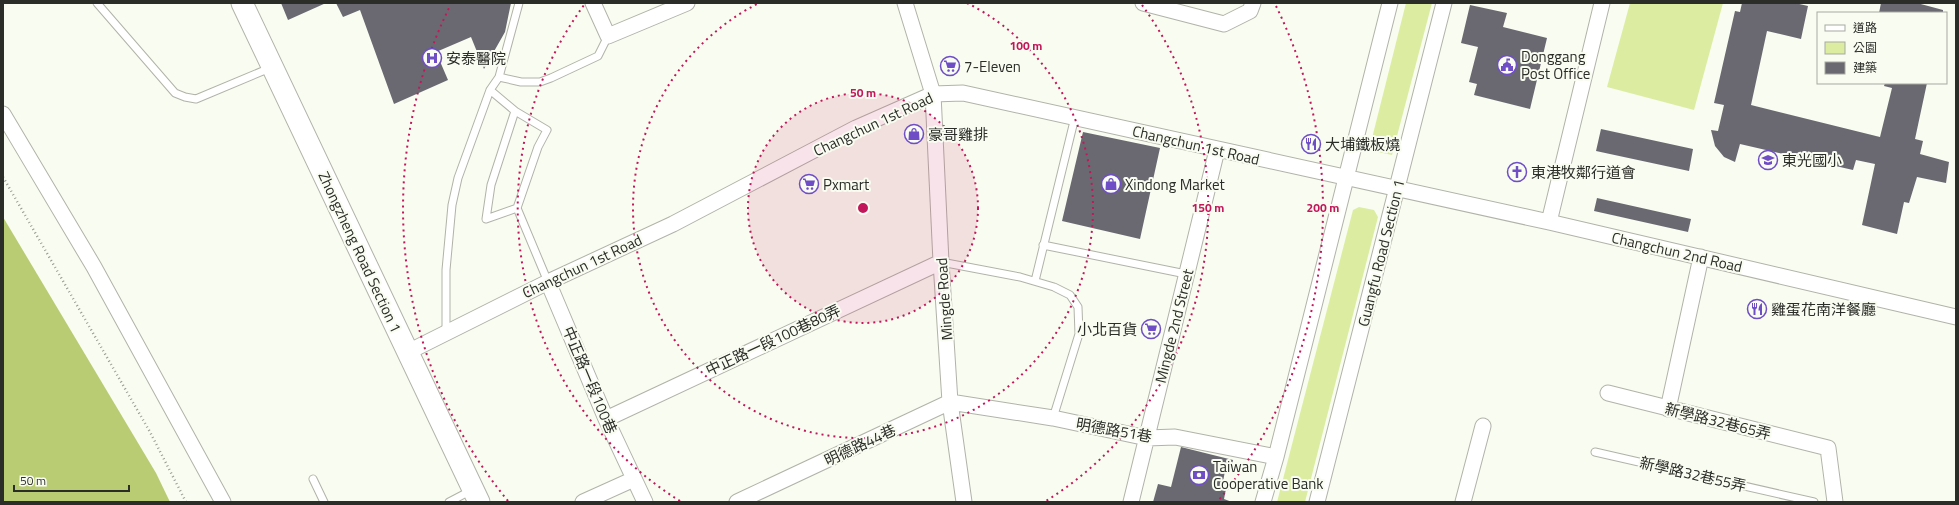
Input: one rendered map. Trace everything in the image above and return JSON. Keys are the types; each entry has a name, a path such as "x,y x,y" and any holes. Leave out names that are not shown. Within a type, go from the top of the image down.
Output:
{"main road":[{"name":"Zhongzheng Road Section 1","path":"242,3 476,496"}],"street":[{"path":"593,3 608,36 687,3"},
{"name":"Mingde Road","path":"905,3 933,94 941,262 950,402 964,502"},
{"path":"1143,3 1224,24 1250,11 1253,3"},
{"path":"1263,502 1276,457 1390,3"},
{"name":"Guangfu Road Section 1","path":"1317,502 1398,189 1444,3"},
{"path":"1549,222 1602,3"},
{"name":"Changchun 1st Road","path":"408,352 548,282 673,224 856,128 933,94 963,93 1398,189"},
{"path":"3,114 135,341 223,502"},
{"name":"Mingde 2nd Street","path":"1130,502 1217,150"},
{"name":"Changchun 2nd Road","path":"1398,189 1549,222 1956,316"},
{"path":"1668,409 1700,257"},
{"name":"中正路一段100巷80弄","path":"606,419 941,262"},
{"name":"中正路一段100巷","path":"548,282 606,419 644,502"},
{"name":"新學路32巷65弄","path":"1608,393 1828,448 1835,502"},
{"name":"明德路51巷","path":"950,402 1053,418 1147,438 1175,437 1276,457"},
{"name":"明德路44巷","path":"737,502 950,402"},
{"path":"1463,502 1483,426"},
{"path":"583,502 634,479"}],"lane":[{"path":"97,3 175,92 185,98 196,99 272,67"},
{"path":"446,333 446,270 452,205 458,178 490,90 499,77 519,3"},
{"path":"499,77 521,82 540,82 598,56 608,36"},
{"path":"490,90 515,111 547,130 538,147 517,208 548,282"},
{"path":"515,111 491,185 486,219 517,208"},
{"path":"1034,281 1075,117"},
{"path":"1043,245 1186,274"},
{"path":"941,262 1034,281 1054,287 1070,295 1078,307 1079,334 1053,418"},
{"name":"新學路32巷55弄","path":"1595,452 1814,502"},
{"path":"313,479 324,502"},
{"path":"449,502 476,496"}],"path":[{"path":"3,177 150,432 186,502"}],"green space":[{"path":"1406,3 1432,3 1392,155 1369,150"},
{"path":"1630,3 1723,3 1694,110 1607,87"},
{"path":"1359,207 1374,210 1378,217 1305,502 1277,502 1353,210"}],"shaded area":[{"path":"3,217 156,473 170,502 3,502"}],"building":[{"path":"281,3 326,3 288,20"},
{"path":"336,3 511,3 505,32 484,69 471,37 436,52 448,80 394,104 360,10 343,17"},
{"path":"1742,3 1795,3 1808,6 1801,39 1767,31 1751,105 1880,137 1892,88 1884,86 1885,84 1927,84 1915,139 1923,141 1920,154 1949,162 1946,183 1917,177 1909,203 1904,202 1897,234 1862,225 1875,164 1856,160 1853,170 1740,144 1735,162 1724,157 1715,146 1711,130 1718,131 1724,105 1714,103 1735,11 1740,12"},
{"path":"1881,3 1917,3 1943,10 1943,12 1879,12"},
{"name":"Donggang Post Office","path":"1470,5 1507,13 1503,27 1547,38 1530,109 1474,95 1477,84 1469,82 1478,47 1461,43"},
{"path":"1601,129 1693,149 1689,171 1596,151"},
{"name":"Xindong Market","path":"1083,132 1160,148 1140,239 1062,221"},
{"path":"1597,198 1691,219 1688,232 1594,211"},
{"name":"Taiwan Cooperative Bank","path":"1181,447 1233,460 1231,471 1225,471 1222,487 1226,489 1224,499 1232,502 1153,502 1158,484 1171,487"}],"place":[{"name":"安泰醫院","path":"432,58"},
{"name":"Donggang Post Office","path":"1507,65"},
{"name":"7-Eleven","path":"950,66"},
{"name":"豪哥雞排","path":"914,134"},
{"name":"大埔鐵板燒","path":"1311,144"},
{"name":"東光國小","path":"1768,160"},
{"name":"東港牧鄰行道會","path":"1517,172"},
{"name":"Pxmart","path":"809,184"},
{"name":"Xindong Market","path":"1111,184"},
{"name":"雞蛋花南洋餐廳","path":"1757,309"},
{"name":"小北百貨","path":"1151,329"},
{"name":"Taiwan Cooperative Bank","path":"1199,475"}]}
